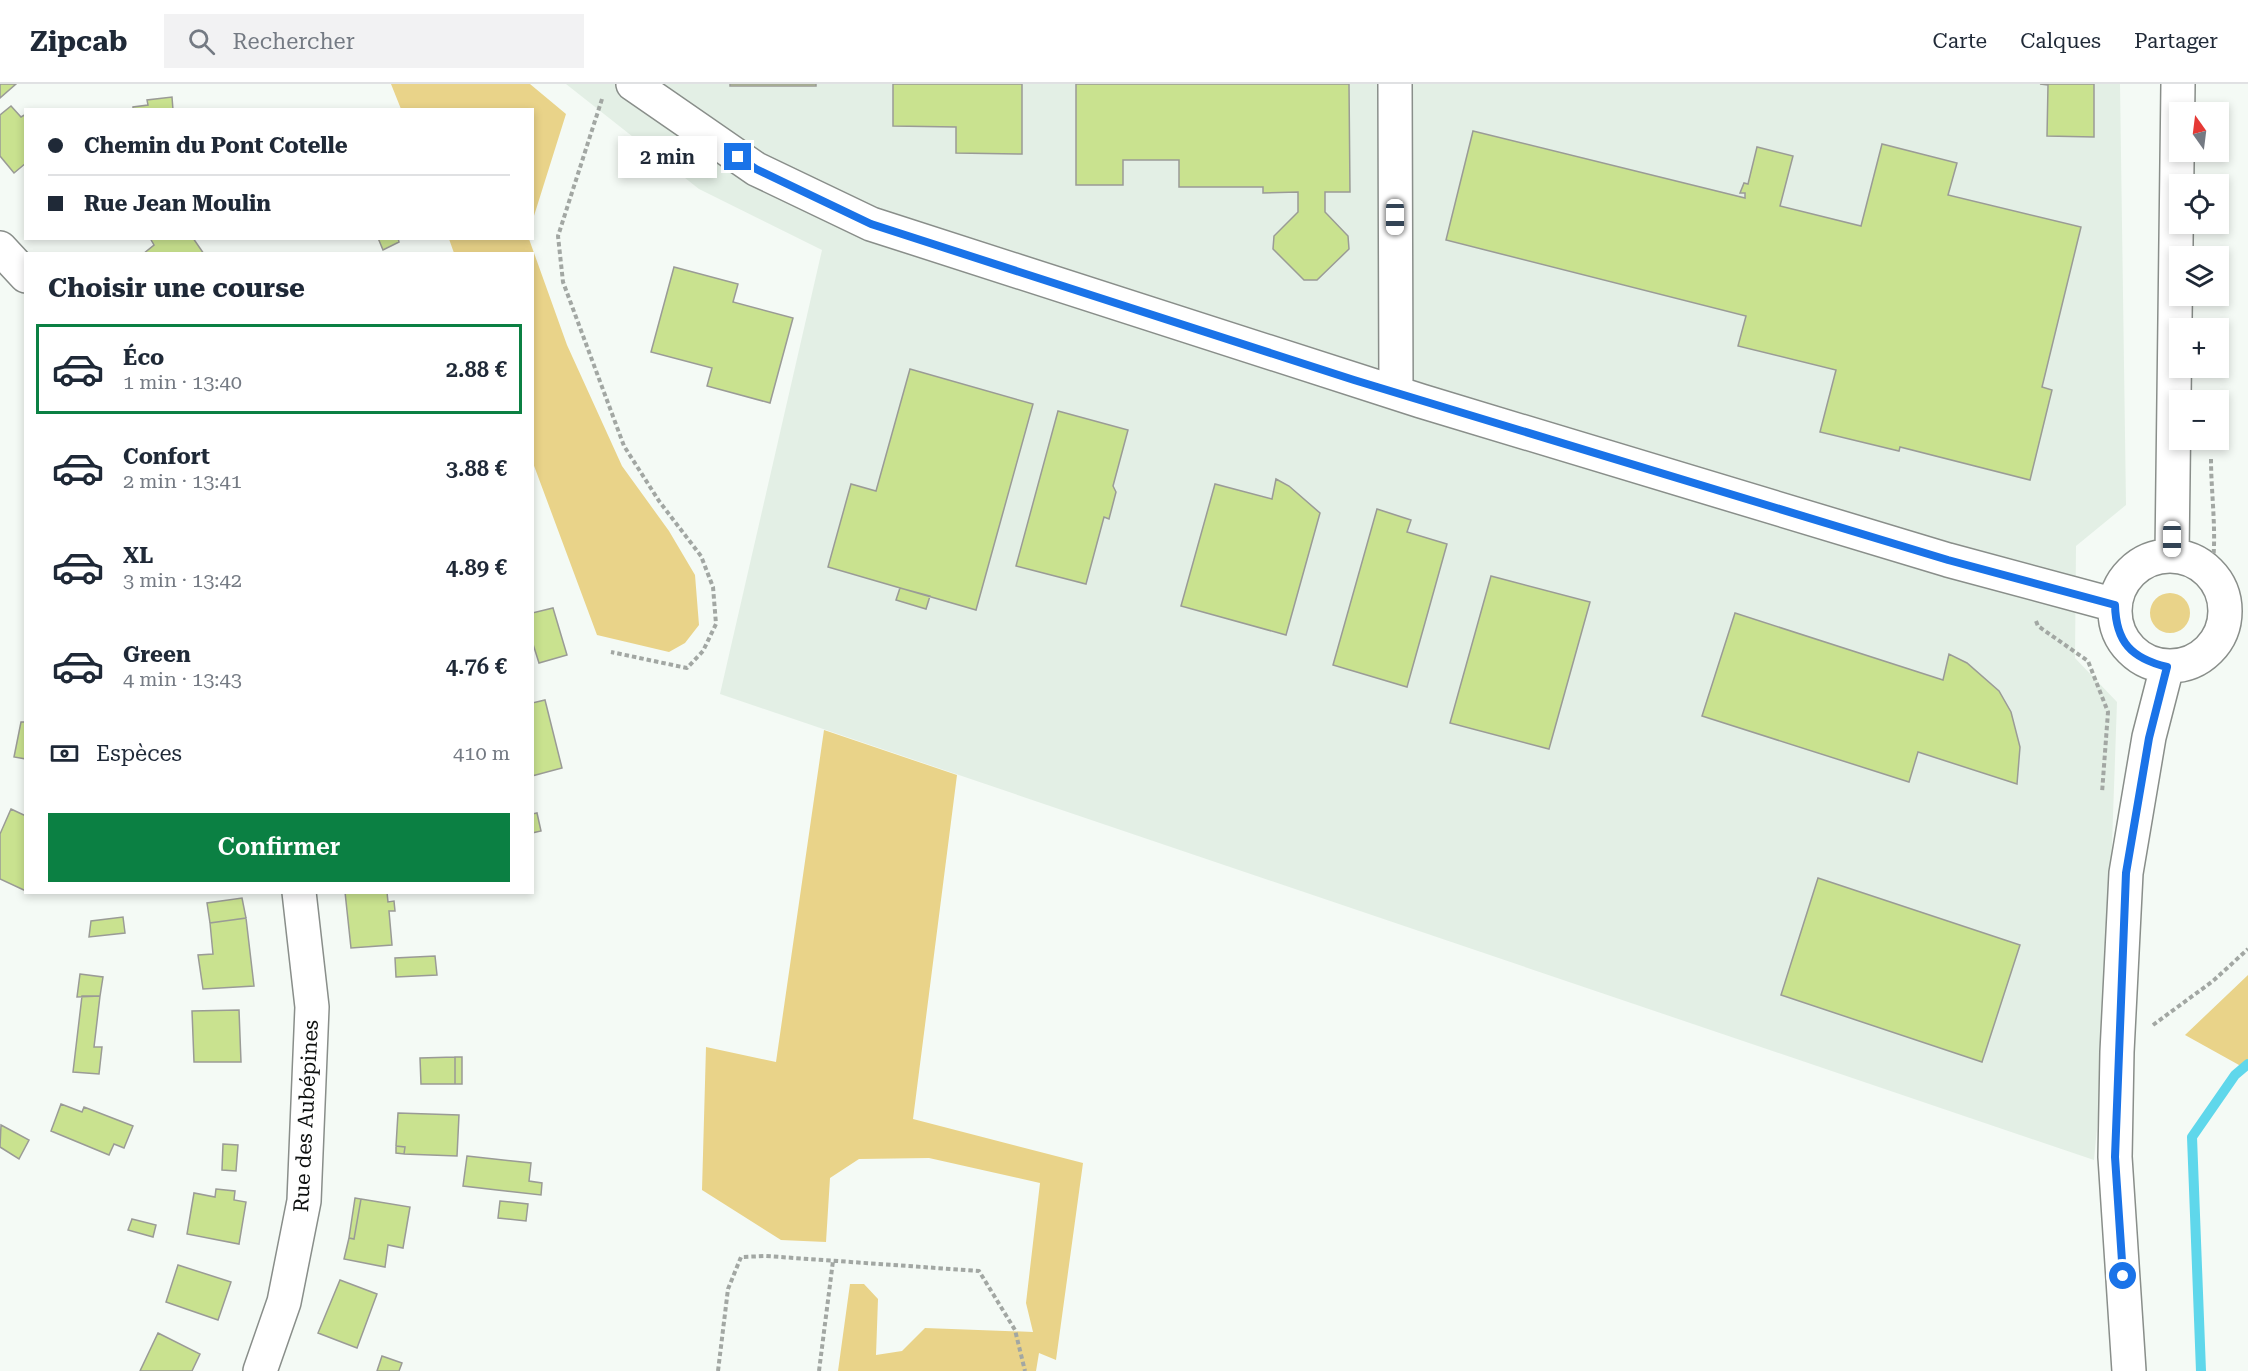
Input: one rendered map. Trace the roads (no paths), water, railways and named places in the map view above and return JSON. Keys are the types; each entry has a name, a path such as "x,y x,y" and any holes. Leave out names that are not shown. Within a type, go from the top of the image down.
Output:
{"street":[{"path":"1395,84 1396,393"},
{"path":"2172,555 2178,84"},
{"path":"619,86 756,169 871,224 1396,393 1948,560 2115,605"},
{"path":"0,248 24,274"},
{"path":"2172,555 2189,559 2211,575 2223,596 2226,614 2222,630 2214,646 2201,657 2185,665 2167,667 2150,663 2134,653 2119,631 2115,605 2119,589 2128,575 2155,558 2172,555"},
{"path":"2129,1371 2115,1157 2117,1052 2126,873 2149,738 2167,667"},
{"name":"Rue des Aubépines","path":"260,1371 284,1302 304,1201 312,1007 299,894"}],"waterway":[{"path":"2201,1371 2192,1137 2235,1075 2248,1064"}]}
